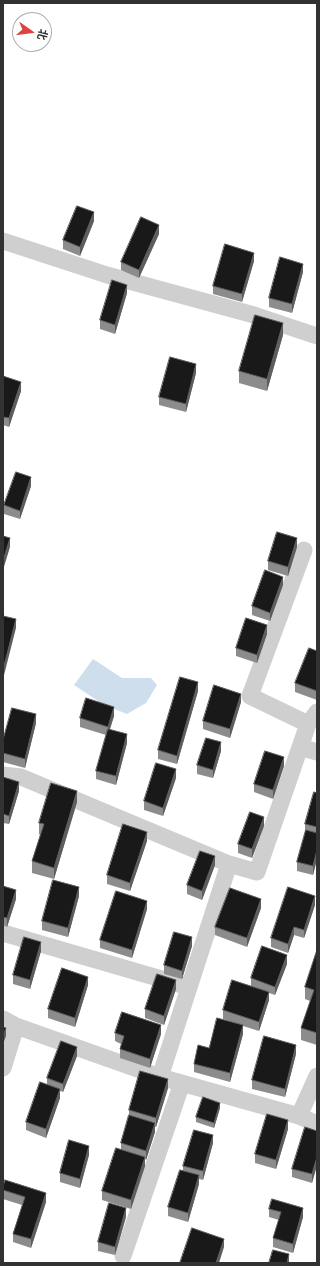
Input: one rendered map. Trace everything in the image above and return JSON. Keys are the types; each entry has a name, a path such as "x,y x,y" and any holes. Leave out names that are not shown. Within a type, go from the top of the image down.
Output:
{"street":[{"path":"3,241 107,275 254,315 317,336"},
{"path":"3,775 21,777 229,864 257,872 300,747 313,718 250,696 304,550"},
{"path":"300,747 317,752"},
{"path":"160,1077 229,864"},
{"path":"3,933 189,987"},
{"path":"3,1068 10,1022 160,1077 299,1116 317,1124"},
{"path":"299,1116 317,1076"},
{"path":"123,1256 182,1083"}],"water":[{"path":"93,659 122,678 151,678 157,685 146,703 127,714 104,705 74,685"}],"building":[{"path":"77,206 94,212 80,247 63,240"},
{"path":"141,217 159,225 139,270 121,262"},
{"path":"225,244 254,253 242,294 213,286"},
{"path":"280,257 303,264 292,304 269,298"},
{"path":"112,280 127,285 115,325 100,320"},
{"path":"255,315 283,323 267,379 239,371"},
{"path":"170,357 196,364 186,404 159,397"},
{"path":"3,376 21,382 9,418 3,417"},
{"path":"16,472 31,477 20,511 4,505"},
{"path":"277,532 297,538 288,567 268,561"},
{"path":"3,536 10,538 3,561"},
{"path":"265,570 283,577 270,613 252,606"},
{"path":"3,616 16,619 3,670"},
{"path":"246,618 267,625 257,655 236,648"},
{"path":"309,648 317,651 317,691 295,683"},
{"path":"180,677 198,682 177,756 158,750"},
{"path":"214,685 241,694 230,729 203,721"},
{"path":"86,698 114,707 108,727 80,718"},
{"path":"12,708 36,714 25,759 3,753 3,740"},
{"path":"108,729 127,734 116,776 96,771"},
{"path":"206,738 221,742 213,770 197,765"},
{"path":"265,751 284,757 273,790 254,784"},
{"path":"156,763 176,769 163,808 144,801"},
{"path":"3,777 19,782 9,816 3,814"},
{"path":"51,783 77,791 54,868 32,861 44,824 39,823"},
{"path":"314,792 317,793 317,827 305,824"},
{"path":"250,812 264,817 252,849 238,844"},
{"path":"123,824 147,832 130,883 107,875"},
{"path":"306,830 317,833 317,850 313,866 297,862"},
{"path":"200,851 215,856 202,891 187,885"},
{"path":"53,880 79,887 68,928 42,921"},
{"path":"3,886 16,890 7,918 3,917"},
{"path":"288,887 315,896 304,930 294,927 288,944 271,938"},
{"path":"230,888 261,899 247,938 215,927"},
{"path":"116,891 147,901 132,950 100,940"},
{"path":"174,932 192,937 182,971 164,965"},
{"path":"24,937 41,942 30,980 13,975"},
{"path":"262,946 287,955 275,987 251,978"},
{"path":"317,950 317,1033 301,1028 314,990 305,987"},
{"path":"62,968 88,977 75,1018 48,1009"},
{"path":"157,974 176,980 164,1016 145,1009"},
{"path":"232,980 269,992 259,1022 223,1010"},
{"path":"122,1012 161,1025 150,1059 120,1049 124,1036 115,1033"},
{"path":"217,1018 243,1025 230,1073 194,1064 198,1045 209,1048"},
{"path":"3,1027 6,1028 3,1036"},
{"path":"264,1036 296,1045 285,1089 252,1080"},
{"path":"61,1041 77,1047 63,1084 47,1078"},
{"path":"140,1071 168,1079 156,1118 129,1110"},
{"path":"40,1082 60,1089 46,1129 26,1122"},
{"path":"203,1097 220,1103 214,1123 196,1117"},
{"path":"267,1114 288,1120 276,1160 255,1154"},
{"path":"129,1115 155,1123 146,1151 121,1143"},
{"path":"305,1127 317,1131 317,1157 312,1174 292,1169"},
{"path":"194,1130 213,1135 203,1171 183,1166"},
{"path":"69,1140 89,1146 80,1179 60,1173"},
{"path":"116,1148 145,1157 131,1200 102,1191"},
{"path":"180,1170 199,1175 188,1213 168,1207"},
{"path":"5,1180 46,1193 31,1239 13,1234 25,1197 3,1190"},
{"path":"272,1199 303,1208 293,1244 273,1238 281,1212 269,1209"},
{"path":"109,1203 126,1208 115,1247 98,1242"},
{"path":"192,1228 224,1239 216,1263 180,1263"},
{"path":"273,1250 289,1254 287,1263 269,1263"}]}
